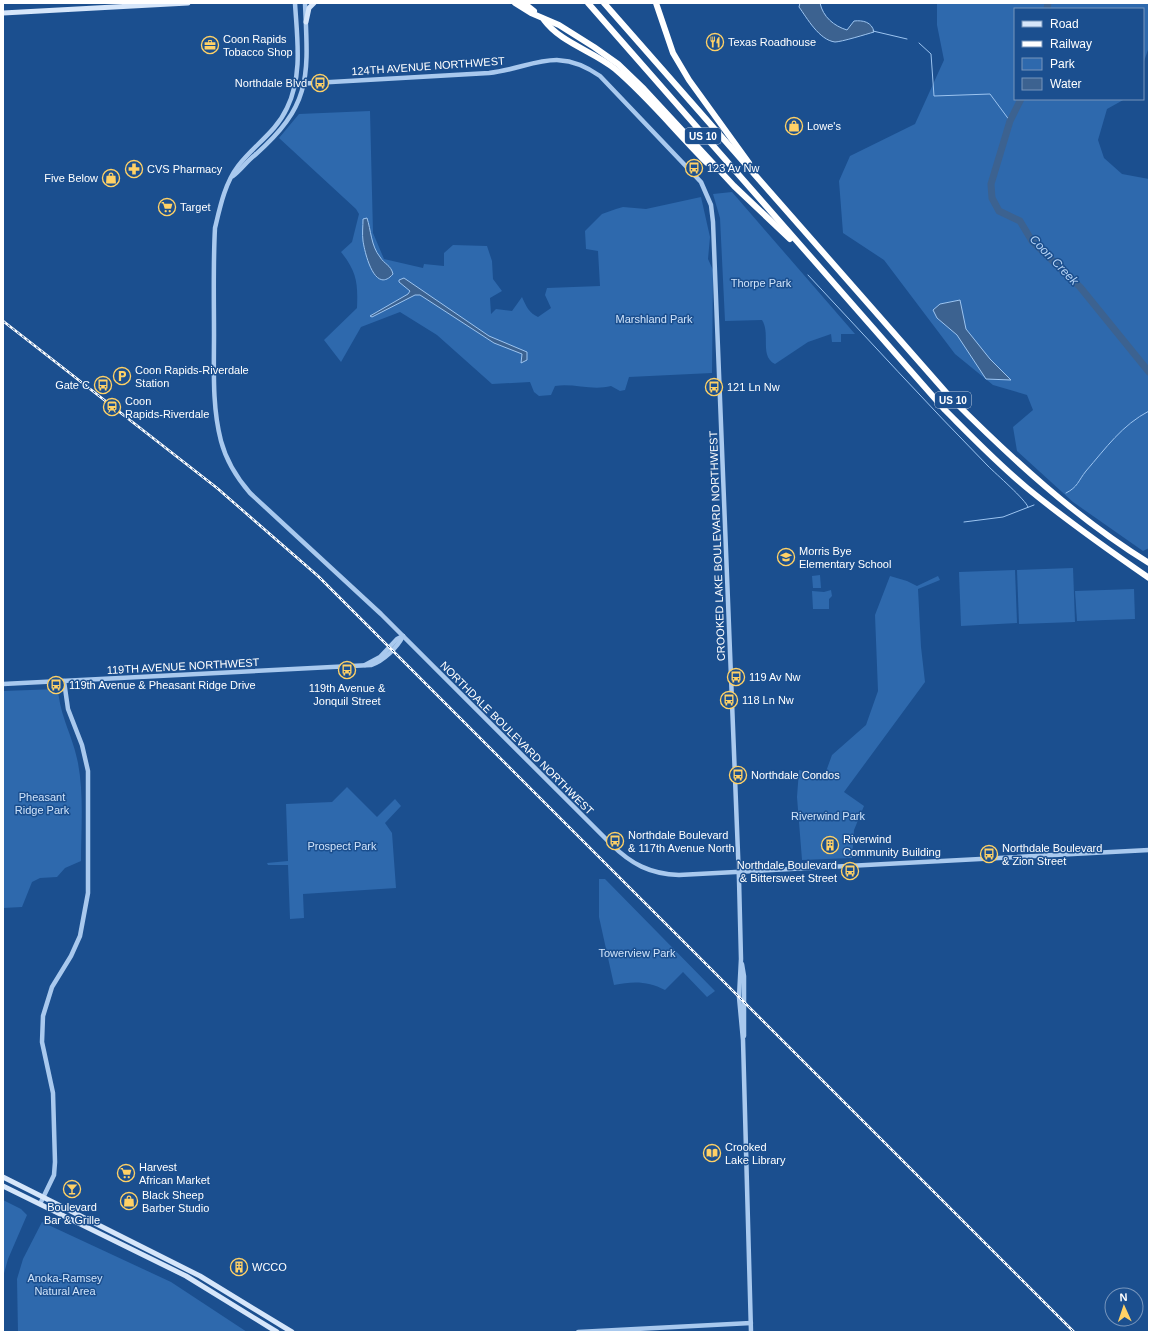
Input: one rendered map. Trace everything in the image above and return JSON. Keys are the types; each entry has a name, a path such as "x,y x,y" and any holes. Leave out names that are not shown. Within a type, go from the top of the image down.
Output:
{"highway":[{"path":"515,3 570,32 618,64 650,95 734,186 820,267"},
{"path":"524,3 544,19"},
{"name":"US 10","path":"588,3 946,410 981,447 1026,487 1076,527 1149,578"},
{"name":"US 10","path":"604,3 951,398 985,432 1043,485 1084,518 1149,563"},
{"path":"656,3 673,53 689,80 745,158 785,208"}],"main road":[{"path":"3,13 188,3"},
{"path":"306,22 309,8 314,3"},
{"path":"3,1177 200,1276 292,1332"},
{"path":"3,1186 186,1276 277,1332"}],"street":[{"path":"232,178 238,165 268,136 281,119 296,84 298,58 294,3"},
{"path":"232,178 287,122 298,101 305,83 307,65 305,3"},
{"name":"124TH AVENUE NORTHWEST","path":"296,84 489,73 506,71 545,60 561,60 580,65 600,76 668,148"},
{"name":"CROOKED LAKE BOULEVARD NORTHWEST","path":"668,148 701,182 708,196 713,214 741,959 744,983 745,1028 743,1040 751,1332"},
{"name":"NORTHDALE BOULEVARD NORTHWEST","path":"232,178 220,207 215,228 214,362 217,420 221,442 227,458 238,478 250,493 326,561 403,636 624,858 639,867 657,873 678,875 1149,850"},
{"name":"119TH AVENUE NORTHWEST","path":"3,684 364,665 380,657 397,639 403,636"},
{"path":"40,1204 54,1175 55,1162 53,1093 46,1067 42,1042 44,1013 52,987 71,956 80,936 88,893 88,771 84,753 68,709 64,681"},
{"path":"578,1332 751,1323"}],"green space":[{"path":"937,3 1149,3 1149,47 1144,61 1144,8 1014,8 1014,100 1123,100 1107,109 1098,140 1104,158 1122,174 1149,179 1149,548 1143,551 1073,502 1017,451 1013,427 1033,410 1027,395 993,385 955,354 884,260 843,233 839,181 850,156 915,124 944,60 937,25"},
{"name":"Marshland Park","path":"370,111 373,233 384,259 423,268 424,264 444,266 444,253 453,245 487,246 492,261 493,279 502,291 490,298 491,314 496,309 512,311 522,297 530,311 538,317 551,308 545,295 547,288 600,286 598,251 586,249 585,231 602,214 623,207 646,209 701,197 710,237 708,259 713,270 712,373 629,377 625,390 620,391 611,386 597,388 562,385 555,386 551,395 539,396 534,392 530,382 492,384 437,335 400,312 361,327 341,362 324,340 357,308 357,285 355,278 350,266 341,252 352,242 359,214 356,209 279,138 299,114"},
{"name":"Thorpe Park","path":"732,192 855,334 841,334 841,342 832,342 831,334 808,342 775,364 767,356 766,332 762,320 725,321 720,218 713,194"},
{"path":"1073,568 1075,622 1019,624 1017,570"},
{"path":"1015,570 1017,623 961,626 959,572"},
{"path":"820,575 821,588 813,588 812,576"},
{"name":"Riverwind Park","path":"890,576 907,581 917,586 938,576 940,580 918,589 921,647 925,682 844,792 864,806 854,830 852,858 802,860 797,797 799,770 824,777 832,755 866,725 878,691 875,615"},
{"path":"1134,589 1135,619 1077,621 1075,591"},
{"path":"831,590 832,596 829,599 829,609 813,609 812,591 824,592"},
{"name":"Pheasant Ridge Park","path":"58,689 61,709 76,753 80,775 82,800 81,861 65,868 57,877 40,878 32,882 22,907 3,908 3,691"},
{"name":"Prospect Park","path":"347,787 377,817 395,799 401,806 385,823 392,833 396,888 303,894 304,918 290,919 288,865 268,865 267,863 288,861 286,804 332,802"},
{"name":"Towerview Park","path":"599,879 605,879 715,991 707,997 683,972 665,990 646,983 614,985 599,917"},
{"path":"3,1200 21,1209 27,1215 8,1259 3,1277"},
{"name":"Anoka-Ramsey Natural Area","path":"42,1222 171,1282 247,1332 18,1332 17,1279 23,1259"}],"water":[{"path":"800,3 820,3 826,17 847,30 854,21 861,21 867,22 874,32 838,42 829,40 819,33 810,22 799,7"},
{"path":"367,218 377,253 393,274 387,279 381,280 376,276 366,255 363,241 363,219"},
{"path":"404,278 489,336 527,352 527,360 521,363 522,354 494,343 420,295 415,295 372,317 370,316 408,294 410,291 399,282 399,280"},
{"path":"960,300 966,329 990,359 1011,380 986,379 957,335 937,318 933,310 940,304"}],"waterway":[{"name":"Coon Creek","path":"1047,8 1048,3"},
{"path":"873,31 907,39"},
{"path":"919,43 931,54 934,96 990,94 1010,121"},
{"name":"Coon Creek","path":"1020,100 1010,121 991,184 992,198 999,211 1020,221 1032,241 1080,287 1149,372"},
{"path":"808,275 988,466 1017,493 1028,507"},
{"path":"1066,493 1075,486 1086,471 1122,430 1149,411"},
{"path":"964,522 1003,517 1034,505"}],"railway":[{"path":"3,321 217,488 318,576 1074,1332"}],"place":[{"name":"Texas Roadhouse","path":"715,42"},
{"name":"Coon Rapids Tobacco Shop","path":"210,45"},
{"name":"Northdale Blvd","path":"320,83"},
{"name":"Lowe's","path":"794,126"},
{"name":"123 Av Nw","path":"694,168"},
{"name":"CVS Pharmacy","path":"134,169"},
{"name":"Five Below","path":"111,178"},
{"name":"Target","path":"167,207"},
{"name":"Coon Rapids-Riverdale Station","path":"122,376"},
{"name":"Gate C","path":"103,385"},
{"name":"121 Ln Nw","path":"714,387"},
{"name":"Coon Rapids-Riverdale","path":"112,407"},
{"name":"Morris Bye Elementary School","path":"786,557"},
{"name":"119th Avenue & Jonquil Street","path":"347,670"},
{"name":"119 Av Nw","path":"736,677"},
{"name":"119th Avenue & Pheasant Ridge Drive","path":"56,685"},
{"name":"118 Ln Nw","path":"729,700"},
{"name":"Northdale Condos","path":"738,775"},
{"name":"Northdale Boulevard & 117th Avenue North","path":"615,841"},
{"name":"Riverwind Community Building","path":"830,845"},
{"name":"Northdale Boulevard & Zion Street","path":"989,854"},
{"name":"Northdale Boulevard & Bittersweet Street","path":"850,871"},
{"name":"Crooked Lake Library","path":"712,1153"},
{"name":"Harvest African Market","path":"126,1173"},
{"name":"Boulevard Bar & Grille","path":"72,1189"},
{"name":"Black Sheep Barber Studio","path":"129,1201"},
{"name":"WCCO","path":"239,1267"}]}
